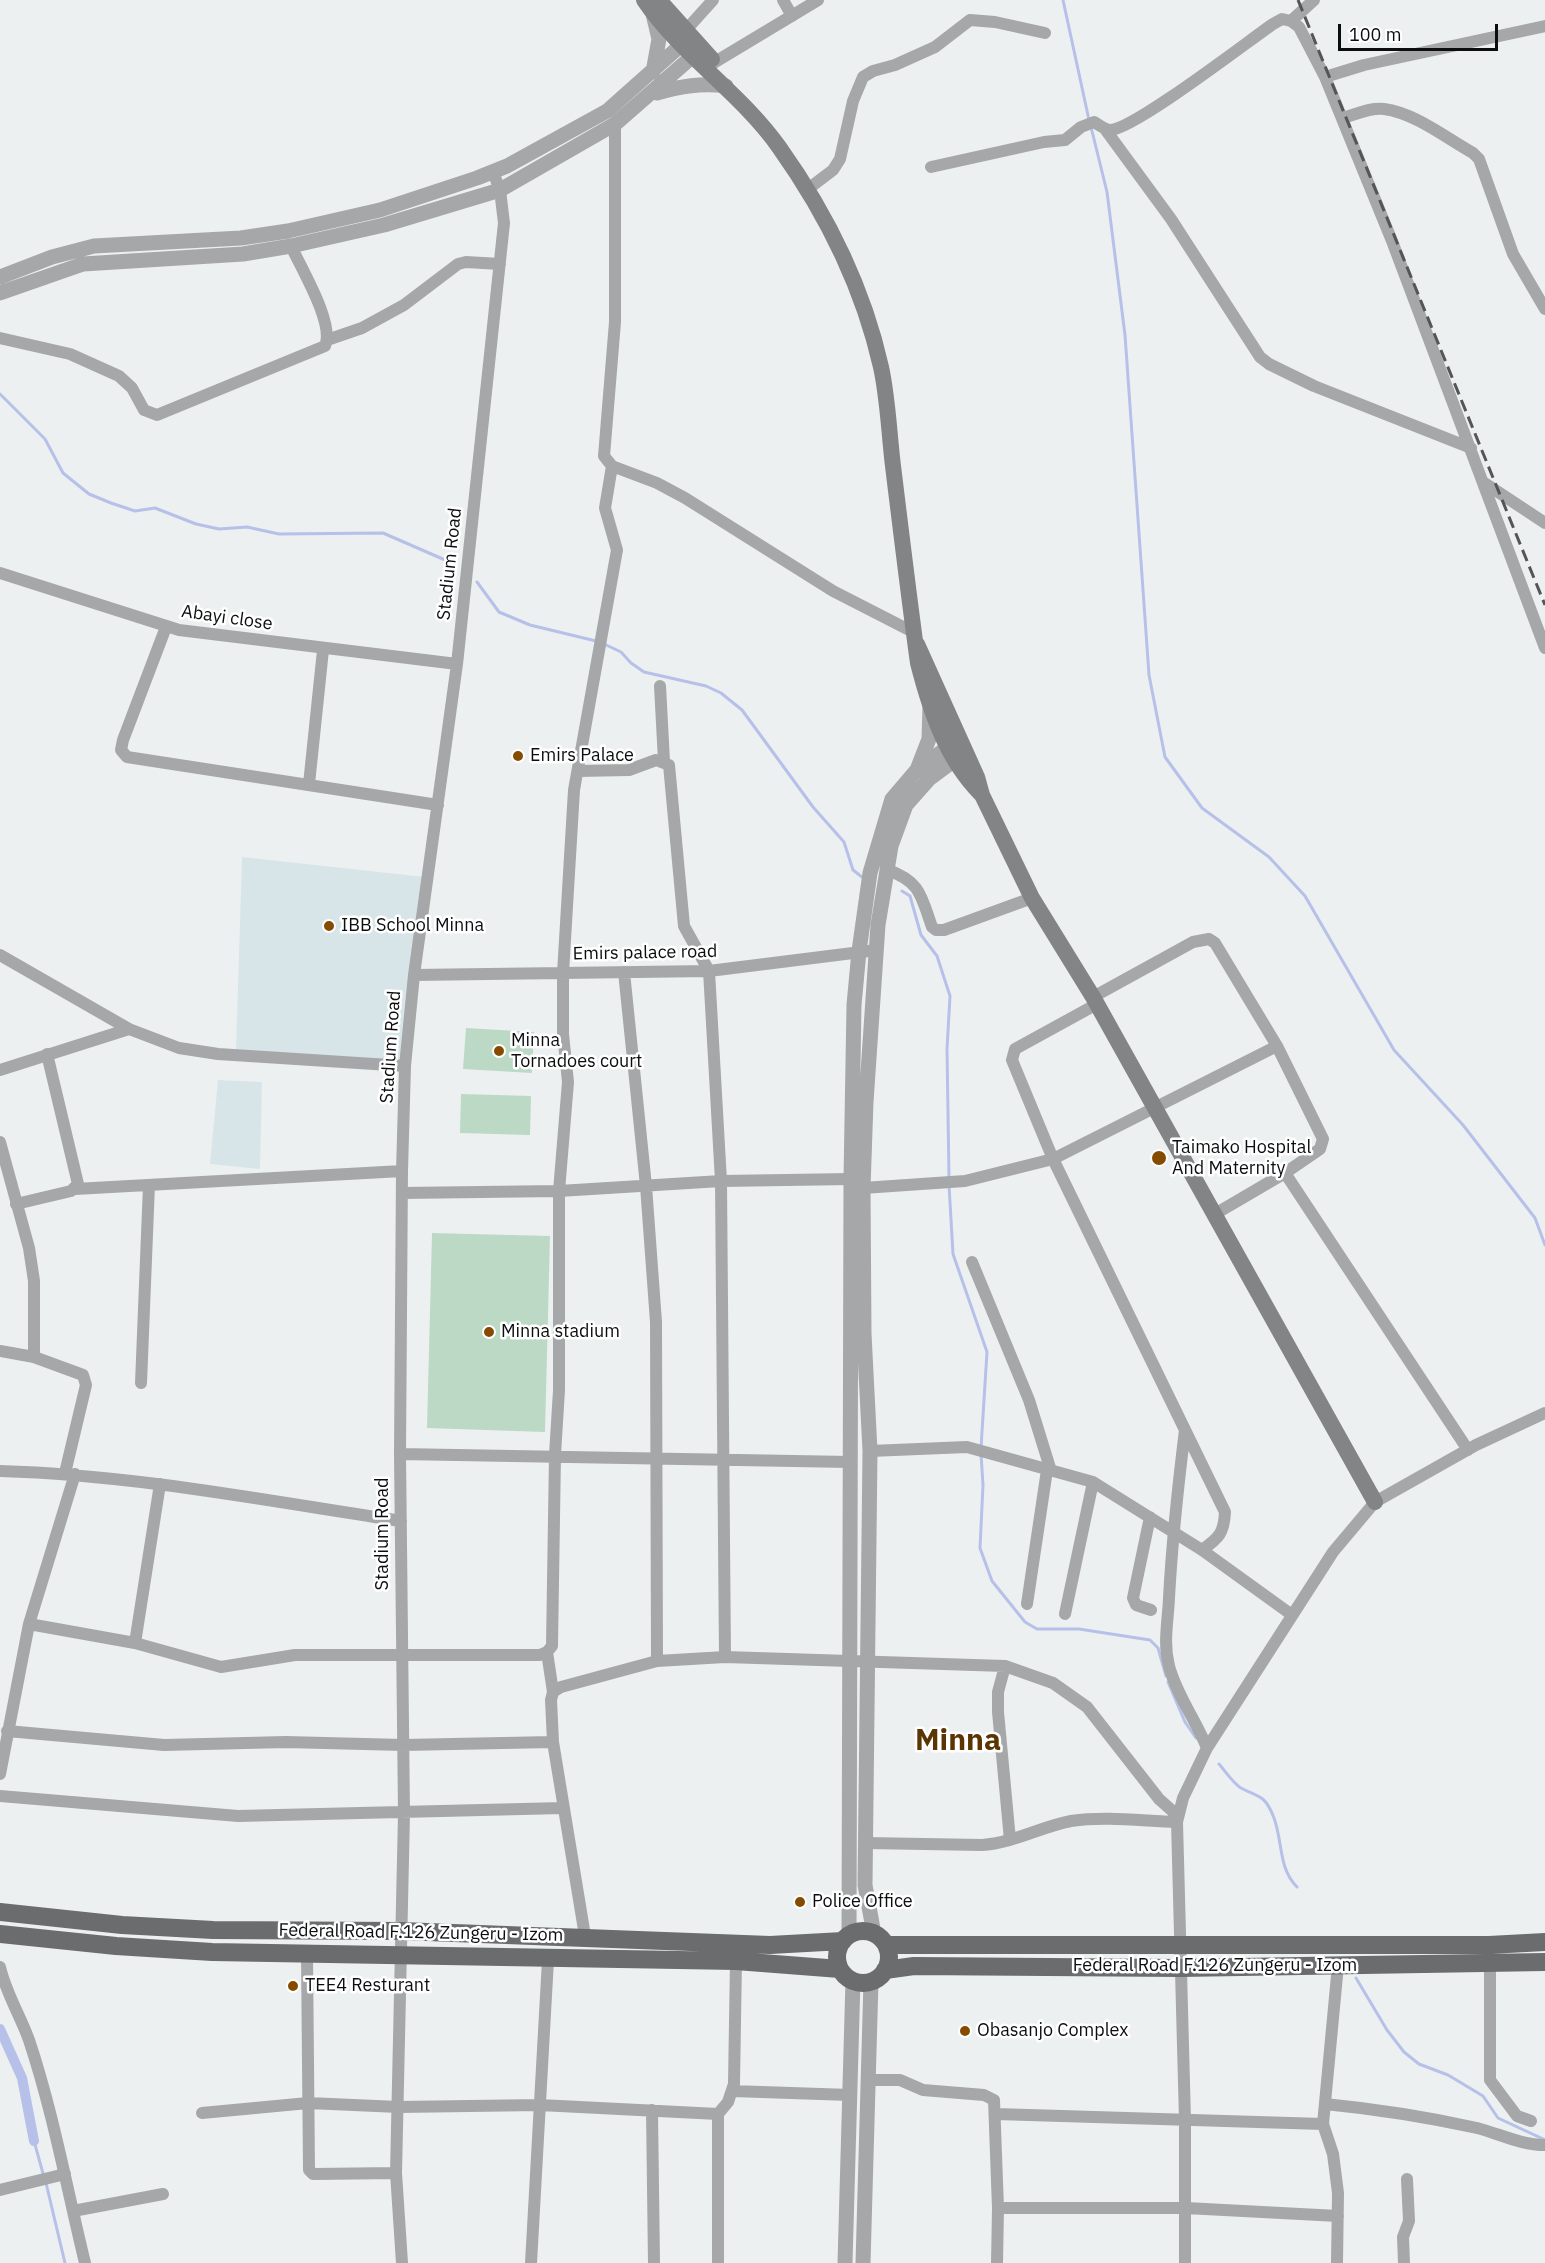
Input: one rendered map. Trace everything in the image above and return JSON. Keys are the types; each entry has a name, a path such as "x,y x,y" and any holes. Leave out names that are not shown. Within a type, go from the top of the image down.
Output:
{"main road":[{"path":"652,4 691,43 777,144 808,189 832,232 864,305 881,368 918,663 930,706 977,777 982,795 1032,898 1095,1001 1375,1502"},
{"path":"691,43 715,62 730,91"},
{"path":"916,638 957,749"},
{"name":"Federal Road F.126 Zungeru - Izom","path":"0,1912 122,1925 213,1930 401,1931 770,1944 846,1938"},
{"path":"857,1932 880,1939 888,1962 878,1975 846,1975 837,1955 846,1938 857,1932"},
{"name":"Federal Road F.126 Zungeru - Izom","path":"0,1934 116,1946 307,1955 736,1961 846,1975"},
{"name":"Federal Road F.126 Zungeru - Izom","path":"880,1939 1179,1946 1489,1945 1545,1942"},
{"name":"Federal Road F.126 Zungeru - Izom","path":"878,1975 914,1966 1180,1968 1545,1962"}],"street":[{"path":"0,293 84,264 243,254 291,246 384,225 500,190 615,124 648,95 691,43 713,0"},
{"path":"783,0 792,16"},
{"path":"715,62 818,0"},
{"path":"1291,21 1314,0"},
{"path":"652,4 659,39 653,72"},
{"path":"808,189 833,170 840,159 863,77 935,47 970,20 995,22 1045,33"},
{"path":"1105,129 1117,129 1133,121 1273,24 1282,20 1291,21 1299,27 1325,77 1342,118 1471,448 1545,648"},
{"path":"1325,77 1364,65 1545,26"},
{"path":"0,277 52,257 94,246 241,238 340,220 380,210 493,172 607,111 691,43"},
{"path":"648,95 689,85 730,91"},
{"path":"1342,118 1371,110 1382,109 1394,112 1424,124 1473,153 1479,159 1520,268 1545,309"},
{"path":"932,167 1044,142 1065,141 1081,126 1094,122 1105,129 1171,219 1260,357 1269,364 1314,386 1471,448"},
{"path":"615,124 615,322 604,456 612,466 657,483 686,498 833,591 916,638"},
{"name":"Stadium Road","path":"402,2263 396,2173 404,1814 400,1454 405,1066 414,975 457,664 500,264 504,223 500,190 493,172"},
{"path":"291,246 320,307 327,340"},
{"path":"0,338 70,354 120,376 132,388 144,410 157,415 320,350 327,340 362,328 404,305 458,264 466,262 500,264"},
{"path":"585,1936 553,1742 553,1692 547,1653 555,1639 559,1191 568,1082 563,1034 562,973 569,853 578,771 617,550 605,508 612,466"},
{"path":"1483,482 1545,523"},
{"name":"Abayi close","path":"0,573 166,627 323,650 457,664"},
{"path":"166,627 123,740 121,750 127,757 438,805"},
{"path":"309,784 323,650"},
{"path":"660,686 664,761"},
{"path":"915,772 929,739 930,706"},
{"path":"880,1939 865,1885 870,1451 857,1183 854,1005 870,873 896,792 915,772 957,749"},
{"path":"846,1938 851,1843 850,1462 857,1183 866,1102 877,950 891,846 906,805 957,749"},
{"path":"578,771 621,771 656,760 664,761 669,765 684,926 709,971 721,1181 725,1657"},
{"path":"888,870 913,881 920,893 932,927 936,930 944,930 1032,898"},
{"path":"1202,1550 1215,1541 1224,1528 1225,1512 1053,1159 1014,1067 1012,1055 1015,1049 1193,942 1209,939 1215,943 1241,983 1277,1046 1323,1139 1320,1149 1285,1173 1215,1214"},
{"name":"Emirs palace road","path":"414,975 709,971 877,950"},
{"path":"0,955 129,1029 179,1048 218,1054 405,1066"},
{"path":"624,972 646,1186 656,1322 657,1661"},
{"path":"0,1070 129,1029"},
{"path":"402,1193 559,1191 721,1181 938,1184 965,1181 1053,1159 1277,1046"},
{"path":"46,1054 78,1176 75,1189"},
{"path":"0,1142 29,1248 34,1281 34,1357"},
{"path":"16,1204 75,1189 402,1171"},
{"path":"1285,1173 1468,1450"},
{"path":"141,1383 149,1185"},
{"path":"972,1262 1029,1400 1049,1470 1027,1604"},
{"path":"0,1351 34,1357 83,1375 86,1385 70,1473 6,1708 7,1731 0,1774"},
{"path":"1185,2263 1185,2120 1179,1946 1178,1819 1183,1798 1207,1748 1292,1615 1333,1552 1375,1502 1468,1450 1545,1413"},
{"path":"1185,1430 1172,1533 1168,1610 1164,1638 1169,1665 1179,1694 1198,1726 1207,1748"},
{"path":"870,1451 967,1447 1093,1482 1202,1550 1292,1615"},
{"path":"400,1454 850,1462"},
{"path":"0,1471 70,1473 160,1484 400,1521"},
{"path":"1065,1614 1093,1482"},
{"path":"135,1643 160,1484"},
{"path":"1150,1517 1133,1598 1136,1605 1151,1610"},
{"path":"29,1624 135,1643 221,1667 295,1655 540,1655 547,1653"},
{"path":"553,1692 561,1687 657,1661 725,1657 1005,1666 1053,1683 1087,1707 1159,1799 1178,1819"},
{"path":"1005,1666 998,1692 998,1712 1010,1840"},
{"path":"7,1731 164,1745 286,1742 403,1745 553,1742"},
{"path":"0,1796 238,1816 404,1814 563,1808"},
{"path":"866,1843 982,1845 1010,1840 1061,1824 1100,1818 1178,1819"},
{"path":"307,1955 309,2170 313,2174 396,2173"},
{"path":"531,2263 548,1960"},
{"path":"718,2263 718,2114 728,2102 732,2091 736,1961"},
{"path":"1490,1964 1490,2080 1516,2116 1531,2121"},
{"path":"1337,2263 1338,2216 1335,2163 1323,2124 1338,1965"},
{"path":"0,1967 8,1996 28,2039 59,2175 73,2211 85,2263"},
{"path":"845,2263 850,2095 846,1975"},
{"path":"863,2263 868,2080 878,1975"},
{"path":"868,2080 900,2080 923,2090 990,2096 994,2100 998,2208 997,2263"},
{"path":"732,2091 850,2095"},
{"path":"202,2113 308,2103 399,2107 540,2105 718,2114"},
{"path":"1325,2104 1435,2120 1543,2145"},
{"path":"652,2110 654,2263"},
{"path":"996,2114 1323,2124"},
{"path":"0,2190 59,2175"},
{"path":"1404,2263 1403,2237 1409,2220 1407,2179"},
{"path":"73,2211 163,2194"},
{"path":"998,2208 1186,2208 1338,2216"}],"shaded area":[{"name":"IBB School Minna","path":"242,857 425,877 402,1063 236,1052"},
{"path":"218,1080 262,1082 260,1169 210,1164"}],"green space":[{"name":"Minna Tornadoes court","path":"466,1028 534,1032 532,1073 463,1069"},
{"name":"Minna Tornadoes court","path":"461,1094 531,1096 530,1135 460,1133"},
{"name":"Minna stadium","path":"432,1233 550,1236 545,1432 427,1428"}],"waterway":[{"path":"1063,0 1089,120"},
{"path":"1091,127 1107,192 1125,335 1149,675 1165,757 1202,808 1269,857 1305,896 1394,1050 1463,1125 1535,1218 1545,1245"},
{"path":"0,394 45,439 63,473 89,494 111,503 135,511 155,508 196,524 219,529 247,527 279,534 383,533 452,563"},
{"path":"477,582 499,612 530,625 596,641"},
{"path":"602,643 621,652 644,672 706,686 721,693 742,710 813,807 844,842 853,870 862,877"},
{"path":"902,891 910,896 921,935 937,956 950,996 947,1049 949,1178"},
{"path":"949,1185 953,1254 987,1352 981,1448"},
{"path":"981,1454 983,1485 980,1548 992,1581 1025,1622 1037,1629 1079,1629 1150,1640 1158,1648 1166,1676"},
{"path":"1168,1682 1185,1722 1196,1738"},
{"path":"1219,1764 1238,1786 1261,1798 1268,1805 1277,1827 1287,1872 1297,1887"},
{"path":"1356,1978 1387,2030 1404,2052 1419,2064 1448,2075 1483,2096 1498,2118 1545,2140"},
{"path":"0,2029 22,2078 34,2141"},
{"path":"34,2141 44,2177"},
{"path":"46,2183 65,2263"}],"railway":[{"path":"1298,0 1545,605"}],"place":[{"name":"Emirs Palace","path":"518,756"},
{"name":"IBB School Minna","path":"329,926"},
{"name":"Minna Tornadoes court","path":"499,1051"},
{"name":"Taimako Hospital And Maternity","path":"1159,1158"},
{"name":"Minna stadium","path":"489,1332"},
{"name":"Police Office","path":"800,1902"},
{"name":"TEE4 Resturant","path":"293,1986"},
{"name":"Obasanjo Complex","path":"965,2031"}],"district":[{"name":"Minna","path":"958,1741"}]}
